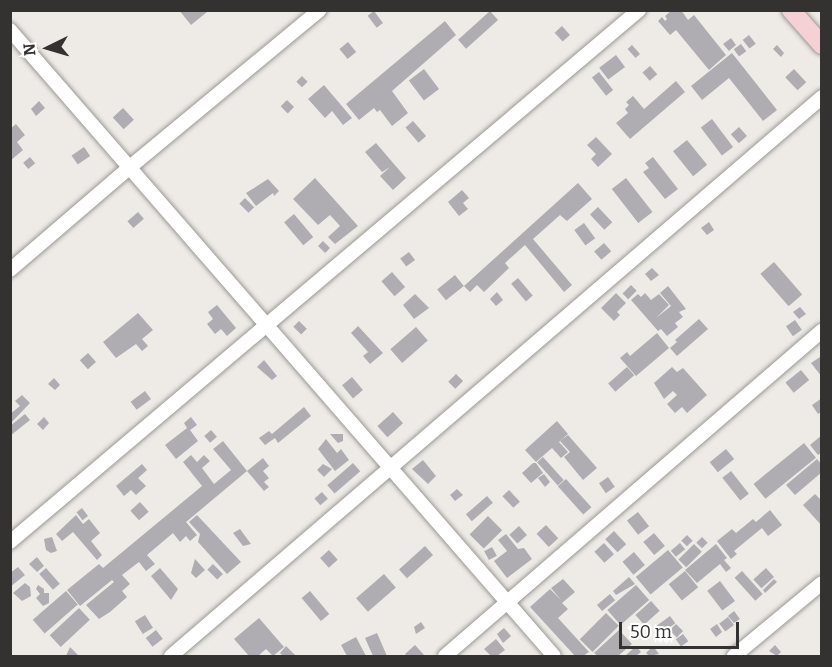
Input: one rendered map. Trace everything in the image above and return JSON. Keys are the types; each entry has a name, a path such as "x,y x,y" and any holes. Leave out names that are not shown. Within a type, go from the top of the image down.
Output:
{"street":[{"path":"10,270 130,167 320,10"},
{"path":"10,542 267,328 639,10"},
{"path":"791,10 822,45"},
{"path":"10,30 554,657"},
{"path":"171,657 822,97"},
{"path":"445,657 822,331"},
{"path":"734,657 822,583"}],"building":[{"path":"179,10 205,10 207,12 191,25"},
{"path":"672,10 681,10 688,20 694,15 726,55 709,70 676,30 670,35 658,21 662,17 665,21 667,19 665,16"},
{"path":"374,11 383,23 377,28 368,16"},
{"path":"490,11 498,20 466,49 458,40"},
{"path":"445,21 456,35 392,91 408,113 392,126 380,110 377,112 374,108 359,120 346,104"},
{"path":"562,26 570,35 563,42 555,33"},
{"path":"749,35 756,44 749,49 743,40"},
{"path":"731,38 736,45 729,51 723,44"},
{"path":"348,42 356,52 348,59 339,49"},
{"path":"741,44 746,51 739,57 734,49"},
{"path":"632,45 640,54 636,58 628,49"},
{"path":"777,45 784,53 781,57 773,49"},
{"path":"732,53 777,110 763,121 729,78 702,100 691,86"},
{"path":"616,55 625,67 608,80 599,68"},
{"path":"650,66 657,74 650,81 642,73"},
{"path":"424,69 439,89 424,100 409,80"},
{"path":"794,69 806,82 797,90 785,77"},
{"path":"599,72 613,90 606,96 592,78"},
{"path":"302,76 308,82 302,87 296,82"},
{"path":"676,81 685,92 630,139 616,123 628,113 625,109 629,105 626,102 633,96 644,109"},
{"path":"324,85 352,118 343,125 332,111 325,118 308,99"},
{"path":"287,100 294,107 288,113 281,106"},
{"path":"39,101 45,108 36,116 31,109"},
{"path":"123,108 134,120 124,129 113,118"},
{"path":"712,119 733,147 722,155 701,127"},
{"path":"413,121 426,136 419,143 405,128"},
{"path":"16,124 25,135 17,142 23,150 10,161 10,129"},
{"path":"739,127 747,136 739,143 731,134"},
{"path":"596,137 612,154 598,167 591,159 596,154 587,145"},
{"path":"687,140 707,165 693,176 673,151"},
{"path":"376,143 406,178 393,190 380,176 390,167 382,172 365,152"},
{"path":"84,147 90,156 78,165 72,155"},
{"path":"30,157 35,163 28,169 23,163"},
{"path":"653,157 678,189 665,199 643,172 649,168 645,163"},
{"path":"315,178 358,226 335,244 328,237 340,226 330,215 318,225 293,199"},
{"path":"626,178 652,212 638,223 612,189"},
{"path":"268,179 279,191 256,206 246,193"},
{"path":"578,183 592,199 567,221 560,215 533,239 572,285 564,292 525,245 505,263 509,268 484,292 477,285 470,292 464,286"},
{"path":"462,190 469,198 463,203 468,209 459,216 448,202"},
{"path":"245,198 254,207 249,213 239,204"},
{"path":"598,207 612,222 604,230 590,215"},
{"path":"138,212 144,219 133,228 127,221"},
{"path":"294,214 313,237 303,245 284,222"},
{"path":"709,222 714,230 707,235 701,228"},
{"path":"584,223 595,238 585,245 574,230"},
{"path":"323,241 330,248 325,253 318,246"},
{"path":"604,243 611,251 601,260 594,252"},
{"path":"409,252 415,260 406,267 400,259"},
{"path":"774,262 802,294 789,306 760,274"},
{"path":"652,268 659,275 651,281 645,274"},
{"path":"392,272 405,287 395,296 381,281"},
{"path":"455,275 464,286 446,300 437,289"},
{"path":"518,278 533,296 526,301 511,284"},
{"path":"631,285 637,291 628,299 623,293"},
{"path":"668,286 686,309 679,312 683,317 675,323 678,327 667,336 661,329 658,331 631,300 638,294 641,297 645,293 651,300 659,294 669,305 656,318 671,306 660,293"},
{"path":"497,292 503,300 496,306 490,299"},
{"path":"616,293 626,303 617,312 620,315 614,321 601,308"},
{"path":"415,294 429,308 414,319 403,305"},
{"path":"217,305 236,328 227,336 221,329 215,334 207,324 213,319 208,312"},
{"path":"800,307 806,314 799,319 793,312"},
{"path":"138,313 153,330 142,339 148,346 142,351 136,344 116,358 103,342"},
{"path":"699,319 708,329 677,356 670,348 677,342 675,340"},
{"path":"795,320 802,330 793,336 786,326"},
{"path":"299,321 307,329 301,334 293,327"},
{"path":"358,326 383,353 370,364 363,356 368,352 351,333"},
{"path":"416,327 428,341 402,363 390,349"},
{"path":"657,333 669,348 636,376 620,358 627,352 630,356"},
{"path":"88,353 96,362 88,369 80,360"},
{"path":"820,357 822,360 822,377 811,363"},
{"path":"264,360 277,376 272,380 257,367"},
{"path":"627,367 634,375 615,392 608,383"},
{"path":"672,367 677,372 683,368 707,395 687,413 682,407 675,413 667,404 677,395 673,391 664,399 654,383"},
{"path":"801,370 809,380 794,393 785,383"},
{"path":"456,374 463,381 455,389 448,382"},
{"path":"352,377 363,390 353,398 342,385"},
{"path":"54,378 60,385 55,390 48,384"},
{"path":"145,391 151,399 137,410 131,402"},
{"path":"22,395 30,403 10,424 10,414 20,406 15,401"},
{"path":"822,398 822,411 818,414 812,405"},
{"path":"304,407 311,416 278,443 275,438 265,445 259,438 269,431 272,434"},
{"path":"393,412 403,423 387,437 377,426"},
{"path":"25,414 30,420 10,436 10,426"},
{"path":"44,417 49,423 43,430 37,424"},
{"path":"191,417 197,425 190,430 198,441 176,459 165,445 187,428 184,423"},
{"path":"557,421 568,434 559,442 568,452 561,458 552,448 536,462 525,450"},
{"path":"211,430 217,437 210,443 204,436"},
{"path":"330,434 343,434 343,441 338,443"},
{"path":"568,435 597,468 583,480 564,457 570,452 560,441"},
{"path":"822,435 822,452 818,455 810,445"},
{"path":"326,439 337,453 341,449 349,460 335,471 318,449"},
{"path":"223,441 247,471 186,522 197,535 190,541 186,536 180,542 173,533 147,555 155,564 146,571 139,562 122,575 130,584 122,591 127,597 99,619 86,605 114,582 112,580 80,606 67,590 99,564 103,568 202,486 183,462 191,455 197,462 204,455 210,461 202,468 214,484 231,470 213,449"},
{"path":"804,443 816,458 765,499 753,484"},
{"path":"726,449 734,459 718,472 710,462"},
{"path":"543,457 564,480 558,485 537,462"},
{"path":"263,458 269,466 263,471 269,478 264,482 269,487 264,491 247,471"},
{"path":"817,459 822,465 822,472 795,495 786,485"},
{"path":"423,460 436,476 428,484 412,469"},
{"path":"353,463 360,471 335,494 327,485"},
{"path":"536,463 543,473 531,483 522,473"},
{"path":"142,464 147,470 138,478 146,486 136,495 131,490 124,496 116,486"},
{"path":"323,464 332,469 324,477 317,470"},
{"path":"731,471 749,494 740,501 722,478"},
{"path":"544,474 550,482 545,487 538,478"},
{"path":"608,477 615,487 606,493 599,483"},
{"path":"566,479 591,507 583,515 558,486"},
{"path":"457,489 463,495 455,501 450,495"},
{"path":"509,490 520,502 513,508 502,496"},
{"path":"322,492 328,499 320,505 314,499"},
{"path":"815,494 822,501 822,526 803,505"},
{"path":"487,496 493,503 472,521 466,514"},
{"path":"140,502 149,512 139,520 130,511"},
{"path":"82,508 88,516 82,520 76,512"},
{"path":"770,510 782,525 768,536 762,528 734,551 737,554 731,559 717,541 732,529 736,533 753,519 756,522"},
{"path":"638,512 649,526 638,535 627,521"},
{"path":"76,515 83,524 89,519 100,533 91,541 102,555 97,560 73,532 62,541 56,534"},
{"path":"197,515 241,562 227,574 198,542 200,534 189,522"},
{"path":"488,516 502,530 484,549 470,534"},
{"path":"546,525 558,538 549,547 536,534"},
{"path":"519,526 527,535 517,544 509,535"},
{"path":"240,529 251,544 243,546 233,533"},
{"path":"614,531 626,544 617,552 605,539"},
{"path":"654,533 665,546 654,555 643,542"},
{"path":"506,534 518,549 524,548 532,559 507,578 494,561 507,551 498,540"},
{"path":"687,535 693,541 687,546 681,541"},
{"path":"52,537 57,551 51,553 46,550 44,539"},
{"path":"702,537 708,543 702,548 696,543"},
{"path":"604,543 614,554 604,563 594,552"},
{"path":"680,543 685,549 676,557 671,551"},
{"path":"694,544 702,552 686,567 678,560"},
{"path":"716,544 727,558 724,560 731,568 726,572 720,564 697,583 685,570"},
{"path":"425,546 433,555 407,578 399,569"},
{"path":"492,547 497,556 489,560 484,551"},
{"path":"329,550 338,560 329,568 320,558"},
{"path":"668,550 683,568 651,595 636,577"},
{"path":"634,552 645,565 633,575 623,562"},
{"path":"37,557 44,566 37,572 29,564"},
{"path":"195,559 205,570 196,578 191,573"},
{"path":"213,564 223,574 217,580 207,570"},
{"path":"18,567 25,575 10,587 10,573"},
{"path":"46,568 60,584 53,590 39,574"},
{"path":"160,568 178,589 171,600 151,576"},
{"path":"766,568 774,577 761,588 753,579"},
{"path":"685,571 698,587 682,601 669,584"},
{"path":"742,571 763,594 755,601 735,578"},
{"path":"384,574 396,588 368,612 356,598"},
{"path":"629,577 635,584 616,595 613,591"},
{"path":"563,579 575,592 562,603 568,609 558,618 589,652 583,656 575,656 530,607 550,589 561,600 551,588"},
{"path":"774,579 777,582 765,593 763,590"},
{"path":"720,581 735,601 722,611 707,591"},
{"path":"25,583 30,587 31,596 22,601 13,593"},
{"path":"38,585 44,589 44,593 49,593 49,603 43,606 36,598 40,594 36,589"},
{"path":"636,585 649,600 620,625 607,610"},
{"path":"66,591 78,605 45,633 33,620"},
{"path":"310,591 329,614 321,621 302,598"},
{"path":"610,594 615,600 602,611 597,605"},
{"path":"651,601 660,611 644,625 635,615"},
{"path":"79,608 90,620 61,647 50,635"},
{"path":"734,611 740,619 734,623 728,616"},
{"path":"606,613 619,626 593,652 580,639"},
{"path":"145,615 153,628 143,634 135,621"},
{"path":"670,616 675,623 662,633 656,626"},
{"path":"728,617 734,625 725,632 719,624"},
{"path":"259,618 284,647 273,656 266,649 258,656 249,656 234,639"},
{"path":"421,622 425,628 416,634 414,627"},
{"path":"676,624 683,631 677,637 670,630"},
{"path":"717,624 722,632 716,637 710,629"},
{"path":"504,628 511,636 503,643 497,634"},
{"path":"156,630 163,639 153,647 146,638"},
{"path":"619,630 632,644 618,656 598,656 594,653"},
{"path":"377,633 387,656 373,656 365,638"},
{"path":"683,634 688,641 681,647 676,639"},
{"path":"356,637 366,656 347,656 341,645"},
{"path":"496,639 505,650 497,656 491,656 484,649"},
{"path":"415,645 425,656 405,654"},
{"path":"775,645 781,652 777,656 769,651"},
{"path":"286,646 296,656 283,656 280,653"},
{"path":"636,646 641,652 636,656 626,655"},
{"path":"653,646 659,654 649,656 646,653"},
{"path":"70,647 79,656 66,656"}]}
